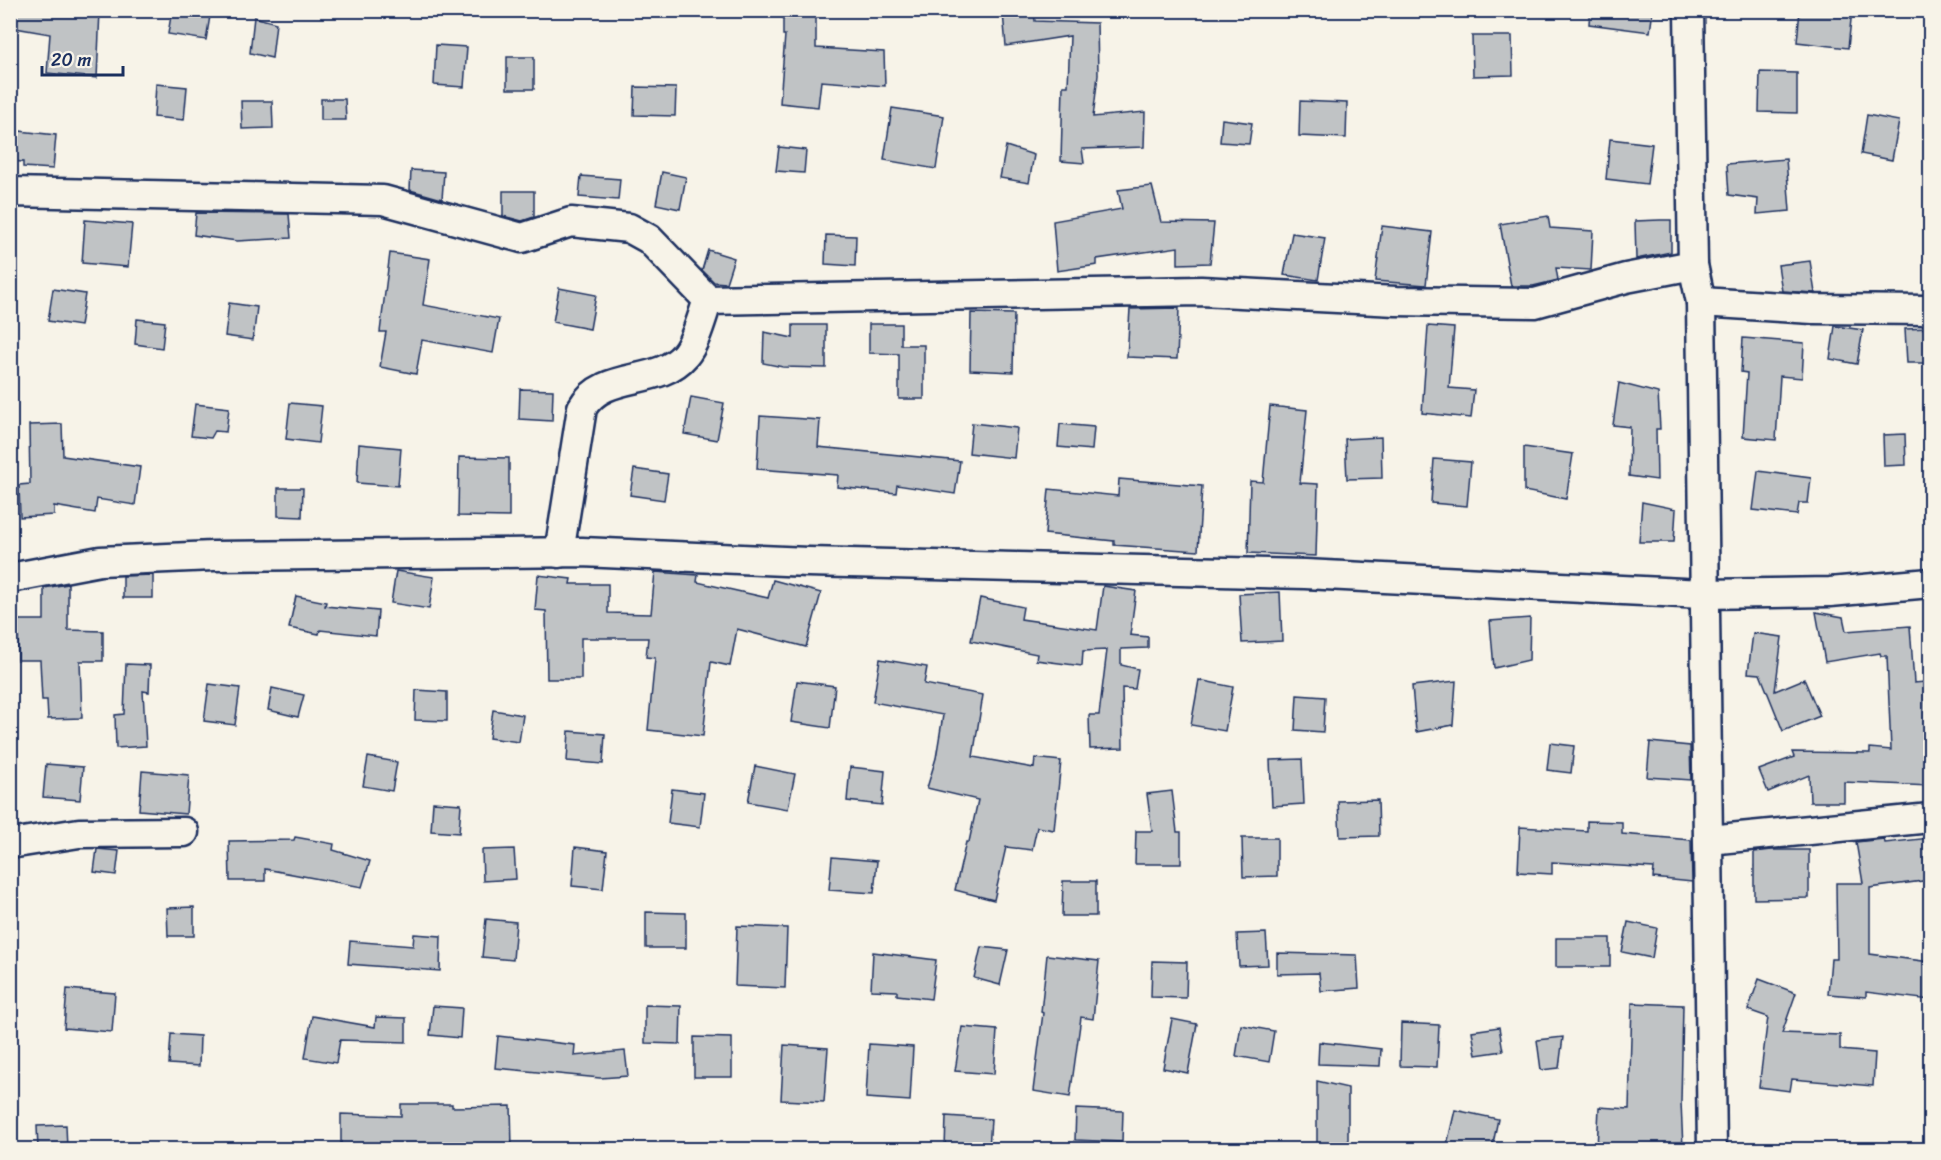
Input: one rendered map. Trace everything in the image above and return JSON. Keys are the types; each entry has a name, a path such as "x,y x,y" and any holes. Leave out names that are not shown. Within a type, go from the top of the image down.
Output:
{"street":[{"path":"1689,10 1693,265 1701,302 1712,1149"},
{"path":"10,192 383,200 522,238 571,222 628,228 649,239 708,300 1201,291 1396,301 1535,303 1626,278 1693,265"},
{"path":"559,553 582,408 587,399 598,388 675,365 687,354 708,300"},
{"path":"1701,302 1813,309 1930,310"},
{"path":"10,578 100,561 213,556 559,553 1305,574 1703,594 1830,592 1930,583"},
{"path":"1709,840 1930,818"},
{"path":"10,844 79,833 184,832"}],"building":[{"path":"10,10 100,10 97,78 47,73 50,34 10,27"},
{"path":"172,10 211,10 206,40 168,34"},
{"path":"783,10 816,10 816,48 884,52 885,86 821,81 818,107 780,103 785,35 783,35"},
{"path":"1034,10 1035,21 1097,23 1098,75 1093,117 1145,112 1144,147 1082,149 1084,163 1061,161 1063,86 1068,86 1070,36 1006,46 1003,13"},
{"path":"1590,10 1653,10 1650,32 1589,24"},
{"path":"1800,10 1852,10 1848,48 1797,42"},
{"path":"254,17 276,23 272,58 250,53"},
{"path":"1472,36 1512,36 1513,75 1473,76"},
{"path":"436,45 467,47 464,87 434,85"},
{"path":"507,57 534,57 534,89 507,89"},
{"path":"1760,72 1797,73 1797,113 1759,112"},
{"path":"156,84 187,87 184,120 154,117"},
{"path":"635,87 676,88 675,116 634,115"},
{"path":"321,99 345,99 346,120 321,120"},
{"path":"241,101 272,101 273,128 242,129"},
{"path":"1300,101 1347,103 1346,138 1299,136"},
{"path":"892,108 944,116 936,169 884,160"},
{"path":"1867,115 1899,121 1892,160 1861,154"},
{"path":"1222,119 1252,123 1249,144 1220,142"},
{"path":"10,130 56,135 53,169 23,167 23,162 10,161"},
{"path":"1610,139 1652,144 1647,184 1606,179"},
{"path":"1006,146 1034,155 1029,183 1000,178"},
{"path":"779,147 806,150 804,173 776,171"},
{"path":"1786,159 1790,211 1757,214 1758,199 1729,195 1727,164"},
{"path":"411,170 444,172 442,199 410,190"},
{"path":"662,172 686,177 680,209 656,204"},
{"path":"581,176 620,179 618,200 579,197"},
{"path":"1152,186 1161,222 1214,223 1210,263 1178,264 1178,247 1097,259 1097,265 1057,271 1053,221 1122,209 1118,190"},
{"path":"503,191 534,191 534,217 522,221 503,216"},
{"path":"196,213 289,214 291,238 237,241 194,235"},
{"path":"1548,216 1550,228 1593,231 1591,270 1556,268 1558,280 1533,286 1511,286 1500,224"},
{"path":"85,220 132,224 128,267 82,263"},
{"path":"1671,220 1671,252 1636,259 1635,221"},
{"path":"1382,226 1432,232 1426,285 1375,281"},
{"path":"1292,233 1325,238 1318,280 1284,275"},
{"path":"826,235 856,236 855,266 825,264"},
{"path":"708,250 734,258 726,283 714,282 702,270"},
{"path":"390,253 430,259 423,305 499,319 493,353 422,340 416,374 380,367 386,332 380,332"},
{"path":"1810,261 1815,293 1782,291 1778,265"},
{"path":"559,288 596,295 590,329 553,322"},
{"path":"53,289 85,294 80,326 48,321"},
{"path":"229,303 257,307 253,340 225,336"},
{"path":"1179,308 1177,359 1127,357 1130,309"},
{"path":"971,313 1014,314 1013,372 970,370"},
{"path":"137,319 165,322 162,348 135,344"},
{"path":"869,324 901,324 901,345 924,345 924,399 899,399 899,354 869,353"},
{"path":"793,325 826,325 826,368 783,367 763,363 764,332 793,338"},
{"path":"1428,326 1454,328 1449,388 1474,390 1471,418 1422,413"},
{"path":"1835,326 1863,330 1857,364 1830,359"},
{"path":"1930,328 1930,363 1907,363 1905,329"},
{"path":"1743,338 1804,343 1802,378 1780,376 1776,440 1743,437 1747,373 1741,372"},
{"path":"1619,383 1658,393 1660,429 1656,429 1657,480 1629,476 1630,427 1613,425"},
{"path":"520,389 553,390 552,421 519,419"},
{"path":"691,397 724,403 717,440 684,434"},
{"path":"290,403 322,406 318,443 286,439"},
{"path":"195,404 229,408 226,432 215,431 211,438 191,436"},
{"path":"1270,406 1307,410 1300,483 1318,484 1316,556 1248,553 1250,481 1263,482"},
{"path":"760,416 820,420 818,447 960,461 955,494 897,485 896,493 837,487 838,475 757,469"},
{"path":"972,423 1017,428 1014,458 969,453"},
{"path":"62,424 63,456 140,467 135,505 97,499 95,513 54,506 54,515 20,517 19,485 30,484 29,425"},
{"path":"1060,424 1094,427 1092,450 1058,447"},
{"path":"1905,434 1906,465 1884,466 1883,435"},
{"path":"1381,437 1382,478 1347,479 1345,439"},
{"path":"359,444 401,448 398,486 357,483"},
{"path":"1524,447 1573,454 1566,499 1524,491"},
{"path":"459,457 509,458 509,517 458,516"},
{"path":"1434,459 1471,462 1467,506 1431,503"},
{"path":"634,469 668,474 664,500 630,495"},
{"path":"1758,471 1811,478 1808,503 1799,503 1797,515 1753,510"},
{"path":"1119,479 1202,486 1198,551 1114,545 1114,541 1045,534 1049,489 1118,496"},
{"path":"278,488 303,488 302,517 278,516"},
{"path":"1642,502 1676,509 1674,542 1639,542"},
{"path":"396,571 434,577 429,609 391,603"},
{"path":"655,572 698,575 697,582 768,598 773,580 821,593 806,647 737,629 730,666 711,662 703,736 648,730 655,658 646,657 648,638 581,638 581,679 547,679 546,611 535,610 538,575 571,579 570,584 608,584 608,613 651,614"},
{"path":"153,575 153,598 123,598 123,576"},
{"path":"68,584 68,630 103,631 103,661 80,661 82,718 48,719 47,700 42,700 40,660 18,660 18,620 44,620 44,588"},
{"path":"1103,586 1136,591 1130,635 1148,637 1148,648 1121,649 1121,665 1138,669 1135,689 1122,688 1123,748 1090,749 1089,715 1099,715 1107,650 1083,651 1082,666 1036,660 1037,654 971,641 980,598 1023,607 1021,619 1097,630"},
{"path":"1280,592 1282,641 1242,643 1239,594"},
{"path":"296,596 326,602 325,606 378,611 376,636 320,630 319,634 289,628"},
{"path":"1816,612 1843,617 1846,631 1910,626 1914,683 1925,682 1930,786 1844,782 1844,802 1810,802 1809,775 1768,792 1759,770 1794,757 1792,752 1870,753 1870,748 1891,750 1887,656 1881,656 1880,653 1825,662"},
{"path":"1530,618 1529,660 1494,668 1490,621"},
{"path":"1753,633 1782,637 1775,691 1804,679 1820,716 1783,731 1760,674 1748,673"},
{"path":"880,659 927,667 924,684 983,695 973,757 1034,768 1035,758 1061,761 1054,830 1037,827 1032,850 1006,847 994,900 955,890 978,800 927,788 936,758 943,715 873,702"},
{"path":"126,664 150,665 149,692 143,691 146,746 116,748 115,715 124,714"},
{"path":"1199,680 1233,687 1225,731 1191,725"},
{"path":"797,681 835,686 830,728 791,722"},
{"path":"1456,681 1453,725 1416,732 1412,686"},
{"path":"209,684 240,688 235,725 204,721"},
{"path":"272,688 304,695 298,717 268,710"},
{"path":"416,690 447,692 447,721 415,720"},
{"path":"1297,695 1325,697 1323,732 1295,730"},
{"path":"493,710 523,715 519,742 489,738"},
{"path":"569,731 605,734 603,764 567,761"},
{"path":"1650,742 1690,746 1691,780 1647,777"},
{"path":"1550,743 1574,746 1571,773 1547,770"},
{"path":"368,757 397,762 392,791 363,786"},
{"path":"1302,759 1304,804 1272,806 1270,760"},
{"path":"46,764 83,767 80,800 43,797"},
{"path":"755,766 795,774 788,809 748,802"},
{"path":"850,767 885,771 882,805 847,801"},
{"path":"142,771 189,775 186,814 139,810"},
{"path":"672,789 704,793 700,827 668,823"},
{"path":"1172,791 1177,832 1181,832 1181,864 1135,864 1136,831 1152,831 1147,794"},
{"path":"1378,800 1379,836 1340,837 1338,801"},
{"path":"433,802 461,804 459,833 431,831"},
{"path":"1587,821 1622,822 1622,834 1691,840 1692,882 1653,878 1654,868 1552,862 1552,874 1518,872 1520,827 1587,831"},
{"path":"295,837 334,844 333,850 370,861 362,887 265,869 265,881 230,881 229,841 294,840"},
{"path":"1242,838 1277,838 1277,876 1243,877"},
{"path":"1930,838 1930,880 1870,888 1870,954 1930,962 1930,1000 1866,992 1866,997 1828,994 1831,959 1837,959 1836,883 1863,883 1856,842 1884,839 1885,843"},
{"path":"575,847 607,851 603,889 572,886"},
{"path":"97,849 119,851 116,875 94,872"},
{"path":"514,849 516,879 483,881 482,850"},
{"path":"1809,850 1809,898 1754,899 1754,852"},
{"path":"832,857 877,861 874,893 829,890"},
{"path":"1063,881 1096,881 1096,916 1062,916"},
{"path":"194,907 194,936 168,936 167,908"},
{"path":"646,912 686,913 686,948 646,948"},
{"path":"486,919 516,922 513,960 482,957"},
{"path":"1628,922 1657,928 1652,958 1622,952"},
{"path":"737,926 787,928 785,988 735,986"},
{"path":"1266,933 1268,965 1239,966 1237,934"},
{"path":"414,934 441,936 440,971 348,964 350,941 413,946"},
{"path":"1556,938 1610,938 1610,967 1556,967"},
{"path":"981,947 1008,950 1000,985 974,978"},
{"path":"873,952 936,960 931,999 897,995 897,991 871,990"},
{"path":"1277,953 1357,955 1359,988 1321,991 1319,973 1277,974"},
{"path":"1047,955 1099,961 1093,1019 1081,1017 1070,1097 1033,1091 1043,1013 1041,1012"},
{"path":"1152,961 1187,962 1186,998 1151,997"},
{"path":"1759,979 1796,993 1782,1033 1840,1035 1840,1050 1875,1053 1873,1086 1792,1079 1790,1091 1759,1087 1768,1017 1748,1010"},
{"path":"67,989 115,993 112,1032 64,1028"},
{"path":"1632,1003 1683,1005 1681,1102 1683,1149 1597,1149 1599,1107 1629,1109"},
{"path":"645,1005 681,1006 680,1044 645,1043"},
{"path":"433,1006 462,1008 460,1038 430,1035"},
{"path":"312,1016 375,1027 376,1017 406,1018 406,1042 340,1040 336,1063 305,1058"},
{"path":"1172,1019 1197,1024 1188,1073 1163,1068"},
{"path":"1401,1023 1439,1025 1437,1067 1400,1066"},
{"path":"1241,1025 1274,1031 1269,1062 1236,1056"},
{"path":"962,1027 997,1030 994,1074 955,1071"},
{"path":"1499,1027 1503,1051 1476,1055 1472,1031"},
{"path":"171,1034 200,1036 199,1066 169,1064"},
{"path":"498,1036 575,1045 574,1056 625,1051 628,1076 600,1078 495,1068"},
{"path":"694,1037 732,1038 732,1077 694,1077"},
{"path":"1563,1037 1559,1068 1541,1070 1537,1040"},
{"path":"1319,1042 1381,1049 1380,1066 1318,1064"},
{"path":"869,1044 913,1047 910,1101 866,1098"},
{"path":"784,1045 828,1048 824,1102 781,1100"},
{"path":"1317,1081 1348,1088 1348,1149 1317,1149"},
{"path":"401,1104 452,1104 452,1107 511,1106 512,1149 341,1149 341,1114 401,1116"},
{"path":"1076,1109 1123,1111 1122,1142 1075,1140"},
{"path":"1455,1110 1498,1119 1492,1149 1446,1149"},
{"path":"946,1116 991,1119 989,1149 945,1149"},
{"path":"66,1125 67,1149 38,1149 37,1126"}]}
